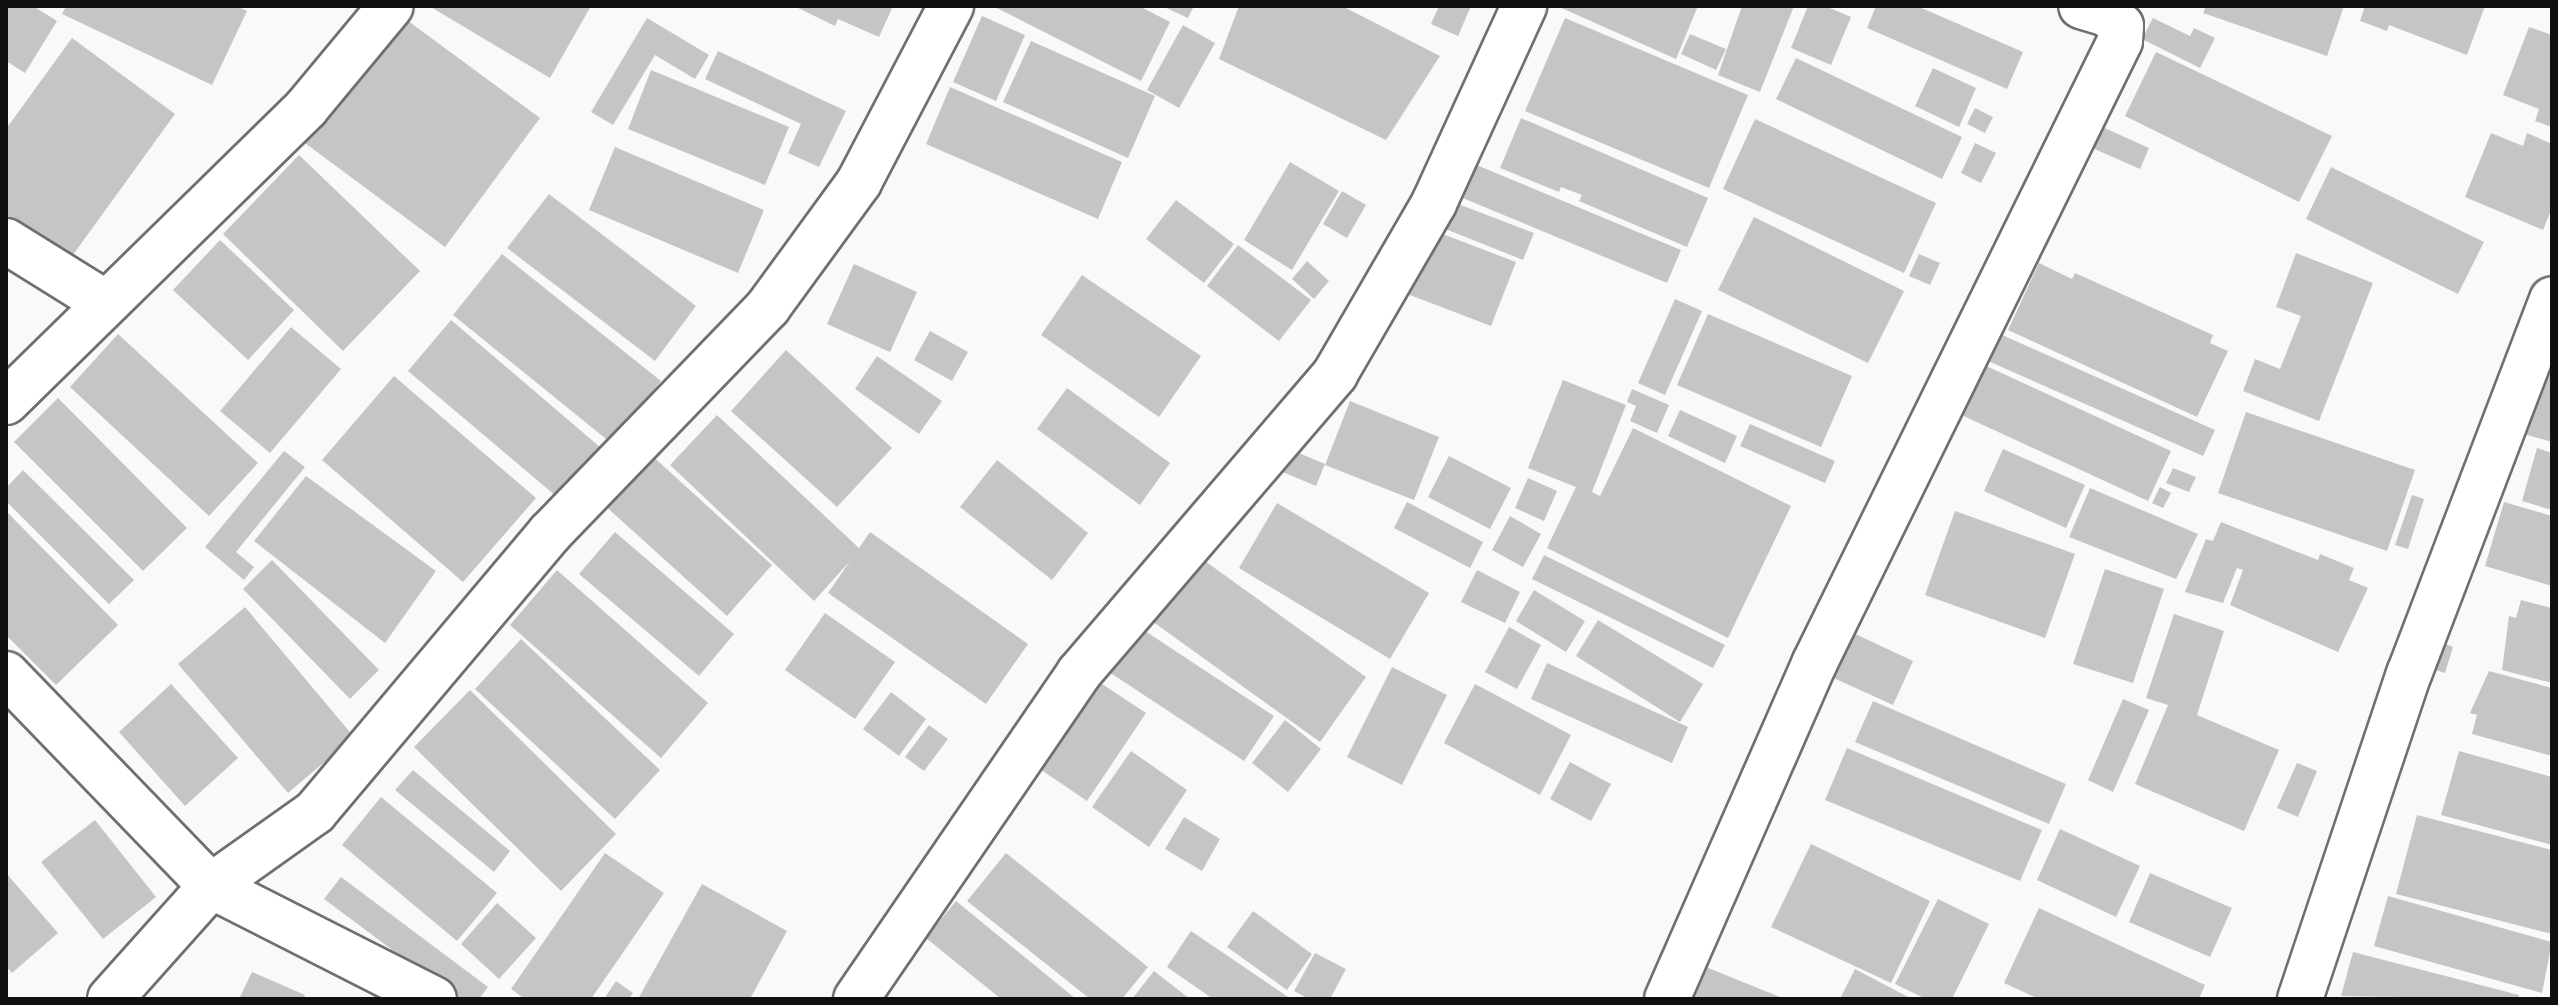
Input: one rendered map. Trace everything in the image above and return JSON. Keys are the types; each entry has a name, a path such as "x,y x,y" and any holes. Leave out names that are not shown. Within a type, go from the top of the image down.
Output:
{"street":[{"path":"6,402 104,302 307,107 391,6"},
{"path":"110,999 211,886 315,812 550,533 768,307 859,182 951,6"},
{"path":"856,999 1079,673 1335,374 1434,203 1524,6"},
{"path":"1667,999 1814,664 2120,41 2121,26 2107,14 2081,6"},
{"path":"6,241 104,302"},
{"path":"2300,999 2409,674 2552,299"},
{"path":"6,674 211,886 434,999"}],"building":[{"path":"6,6 33,6 57,21 25,73 6,61"},
{"path":"66,6 236,6 247,11 212,85 62,14"},
{"path":"429,6 591,6 550,78"},
{"path":"794,6 893,6 879,37 838,19 835,26"},
{"path":"993,6 1139,6 1170,22 1141,81"},
{"path":"1162,6 1194,6 1188,18"},
{"path":"1239,6 1342,6 1440,56 1386,140 1219,59"},
{"path":"1439,6 1471,6 1458,36 1431,24"},
{"path":"1557,6 1698,6 1676,59"},
{"path":"1742,6 1794,6 1760,92 1718,75"},
{"path":"1808,6 1825,6 1851,17 1831,65 1791,48"},
{"path":"1876,6 1917,6 2023,52 2007,89 1867,28"},
{"path":"2206,6 2344,6 2327,56 2203,13"},
{"path":"2365,6 2485,6 2467,55 2389,25 2387,31 2360,21"},
{"path":"400,15 540,118 445,247 305,143"},
{"path":"982,16 1025,35 996,101 953,82"},
{"path":"647,18 709,55 695,79 655,55 613,125 591,112"},
{"path":"1565,18 1748,95 1709,188 1525,111"},
{"path":"2153,18 2190,36 2194,28 2215,38 2200,68 2142,39"},
{"path":"1183,25 1215,43 1179,108 1147,90"},
{"path":"2529,27 2552,35 2552,127 2535,121 2539,109 2503,95"},
{"path":"1690,34 1726,49 1716,70 1681,54"},
{"path":"72,38 175,114 62,270 6,229 6,129"},
{"path":"1031,41 1155,96 1128,158 1003,102"},
{"path":"718,51 846,111 819,167 788,153 801,124 705,79"},
{"path":"2156,52 2332,136 2299,202 2125,116"},
{"path":"1796,58 1962,137 1942,179 1776,99"},
{"path":"1933,68 1976,88 1959,127 1915,106"},
{"path":"651,70 789,127 765,185 628,129"},
{"path":"950,87 1122,162 1098,219 926,144"},
{"path":"1975,108 1993,117 1985,133 1967,124"},
{"path":"1521,118 1708,198 1687,247 1579,201 1582,195 1561,187 1559,192 1500,168"},
{"path":"1755,119 1936,203 1904,273 1723,189"},
{"path":"2100,126 2149,148 2140,169 2090,147"},
{"path":"2491,133 2523,146 2527,133 2552,144 2552,208 2543,230 2465,197"},
{"path":"1975,143 1996,153 1981,183 1961,173"},
{"path":"615,147 764,210 738,273 589,210"},
{"path":"299,155 420,271 343,351 223,234"},
{"path":"1467,161 1681,250 1667,283 1453,194"},
{"path":"1290,162 1339,191 1292,270 1244,240"},
{"path":"2331,167 2484,242 2458,294 2306,219"},
{"path":"1342,191 1366,205 1347,238 1323,224"},
{"path":"549,194 696,306 655,361 507,248"},
{"path":"1176,200 1234,244 1204,283 1146,239"},
{"path":"1453,202 1534,233 1523,260 1443,228"},
{"path":"1754,217 1904,291 1868,363 1718,290"},
{"path":"1427,228 1516,262 1491,326 1402,292"},
{"path":"220,240 294,310 248,360 173,290"},
{"path":"1238,245 1311,300 1279,341 1207,286"},
{"path":"2296,253 2373,283 2319,421 2243,391 2255,359 2280,369 2301,316 2276,307"},
{"path":"502,254 661,381 611,443 453,315"},
{"path":"1919,254 1940,263 1930,285 1909,276"},
{"path":"1307,261 1329,281 1314,299 1292,279"},
{"path":"2039,263 2072,279 2075,273 2213,335 2210,343 2228,351 2197,417 2008,330"},
{"path":"854,264 917,292 890,352 827,324"},
{"path":"1082,275 1201,356 1159,417 1041,335"},
{"path":"1675,299 1702,311 1665,395 1638,383"},
{"path":"1708,314 1852,376 1821,447 1677,385"},
{"path":"451,320 600,447 557,497 408,371"},
{"path":"291,327 341,369 270,453 220,411"},
{"path":"930,331 968,352 952,381 914,360"},
{"path":"118,334 258,463 209,516 70,387"},
{"path":"2000,334 2215,430 2203,456 1988,361"},
{"path":"786,350 892,448 837,507 731,411"},
{"path":"877,356 942,401 919,434 855,389"},
{"path":"1980,363 2171,451 2148,501 1957,413"},
{"path":"2543,371 2552,373 2552,442 2524,434"},
{"path":"394,376 536,498 463,582 322,460"},
{"path":"1563,380 1626,405 1592,492 1600,496 1633,428 1791,506 1728,638 1547,548 1576,487 1528,468"},
{"path":"1067,388 1170,463 1140,505 1037,429"},
{"path":"1632,389 1669,405 1657,433 1630,421 1636,406 1627,402"},
{"path":"58,398 187,528 143,571 14,442"},
{"path":"1350,401 1439,437 1414,500 1325,465"},
{"path":"1680,410 1737,436 1725,463 1668,436"},
{"path":"2246,412 2415,470 2387,551 2218,493"},
{"path":"717,415 859,548 870,532 1028,644 986,704 828,593 850,561 814,601 670,465"},
{"path":"1750,424 1835,461 1825,483 1740,446"},
{"path":"1287,448 1325,464 1316,486 1278,470"},
{"path":"2537,448 2552,453 2552,510 2522,501"},
{"path":"2003,449 2085,485 2066,528 1984,491"},
{"path":"284,451 305,467 236,552 254,567 244,580 205,547"},
{"path":"648,452 772,565 727,616 602,503"},
{"path":"1449,456 1511,488 1490,529 1428,497"},
{"path":"997,460 1088,533 1052,580 960,507"},
{"path":"2173,468 2196,477 2189,492 2166,483"},
{"path":"23,470 134,580 109,604 6,501 6,488"},
{"path":"306,476 436,571 385,643 254,541"},
{"path":"1528,478 1557,491 1544,521 1515,508"},
{"path":"2160,487 2171,493 2163,508 2152,503"},
{"path":"2090,488 2198,534 2176,579 2069,537"},
{"path":"2412,495 2424,499 2408,549 2395,545"},
{"path":"1407,502 1483,542 1470,568 1394,528"},
{"path":"2504,502 2552,516 2552,586 2485,566"},
{"path":"1277,503 1429,593 1390,659 1239,568"},
{"path":"6,511 118,625 56,685 6,635"},
{"path":"1955,511 2075,554 2045,638 1925,595"},
{"path":"1510,516 1541,534 1523,567 1492,550"},
{"path":"2221,522 2318,560 2320,554 2354,568 2349,580 2368,588 2338,652 2230,605 2243,570 2237,568 2223,603 2185,592 2206,539 2213,541"},
{"path":"615,532 734,634 699,676 579,574"},
{"path":"1191,551 1366,677 1320,742 1145,616"},
{"path":"1544,555 1725,645 1713,668 1532,579"},
{"path":"272,560 379,670 350,699 243,589"},
{"path":"2105,569 2164,589 2133,683 2073,664"},
{"path":"557,570 708,703 661,758 510,625"},
{"path":"1477,570 1520,592 1505,623 1461,602"},
{"path":"1534,590 1585,621 1566,652 1516,621"},
{"path":"2521,600 2552,608 2552,683 2502,670 2509,616 2516,618"},
{"path":"245,607 354,737 288,793 178,664"},
{"path":"825,613 895,662 855,719 785,670"},
{"path":"2174,614 2224,631 2197,715 2279,750 2244,831 2135,784 2168,705 2146,698"},
{"path":"1598,620 1703,684 1680,722 1576,656"},
{"path":"1836,625 1913,661 1893,705 1816,670"},
{"path":"1139,627 1274,716 1244,761 1109,672"},
{"path":"1509,627 1541,645 1517,689 1485,672"},
{"path":"521,639 660,770 615,819 475,689"},
{"path":"2437,641 2453,647 2445,673 2429,668"},
{"path":"1547,663 1688,727 1672,763 1531,699"},
{"path":"1392,667 1447,695 1402,785 1347,757"},
{"path":"2489,671 2552,688 2552,756 2472,734 2477,715 2470,713"},
{"path":"1090,676 1146,713 1087,801 1031,763"},
{"path":"171,684 238,758 185,806 119,732"},
{"path":"1475,684 1571,735 1540,795 1444,743"},
{"path":"470,690 616,834 561,891 414,747"},
{"path":"891,692 926,719 899,756 863,729"},
{"path":"2123,699 2149,710 2113,792 2088,780"},
{"path":"1873,701 2066,784 2049,824 1855,742"},
{"path":"1285,720 1321,749 1288,792 1252,763"},
{"path":"929,725 948,739 924,771 905,757"},
{"path":"1847,748 2042,830 2020,881 1825,800"},
{"path":"1131,751 1187,790 1149,847 1092,807"},
{"path":"2459,751 2552,777 2552,845 2441,815"},
{"path":"1570,762 1611,784 1591,821 1550,799"},
{"path":"2297,763 2317,771 2298,817 2277,808"},
{"path":"413,770 510,851 494,872 395,790"},
{"path":"381,797 497,893 457,941 342,845"},
{"path":"2417,815 2552,850 2552,934 2396,894"},
{"path":"1184,817 1220,839 1202,871 1165,849"},
{"path":"95,820 156,897 103,939 41,862"},
{"path":"2060,829 2140,866 2116,917 2037,880"},
{"path":"1811,844 1930,901 1891,983 1771,927"},
{"path":"605,853 664,893 591,999 525,999 511,989"},
{"path":"1006,853 1148,967 1122,999 1090,999 967,901"},
{"path":"6,873 58,933 12,973 6,966"},
{"path":"2150,873 2232,908 2210,957 2129,922"},
{"path":"341,877 488,987 479,999 458,999 324,899"},
{"path":"702,884 787,931 750,999 638,999"},
{"path":"2388,896 2552,942 2542,993 2374,946"},
{"path":"1938,899 1989,924 1952,999 1926,999 1895,984"},
{"path":"956,901 1076,999 1001,999 926,938"},
{"path":"497,903 536,938 499,979 461,944"},
{"path":"2039,908 2205,985 2199,999 2039,999 2004,983"},
{"path":"1253,911 1312,954 1287,990 1227,947"},
{"path":"1191,931 1291,999 1213,999 1167,967"},
{"path":"2353,952 2519,995 2518,999 2341,996"},
{"path":"1315,953 1346,969 1330,999 1309,999 1294,991"},
{"path":"1696,963 1785,999 1682,999"},
{"path":"1855,969 1912,999 1840,999"},
{"path":"1154,971 1190,999 1132,999"},
{"path":"252,972 305,995 303,999 239,999"},
{"path":"616,981 633,993 629,999 604,999"}]}
